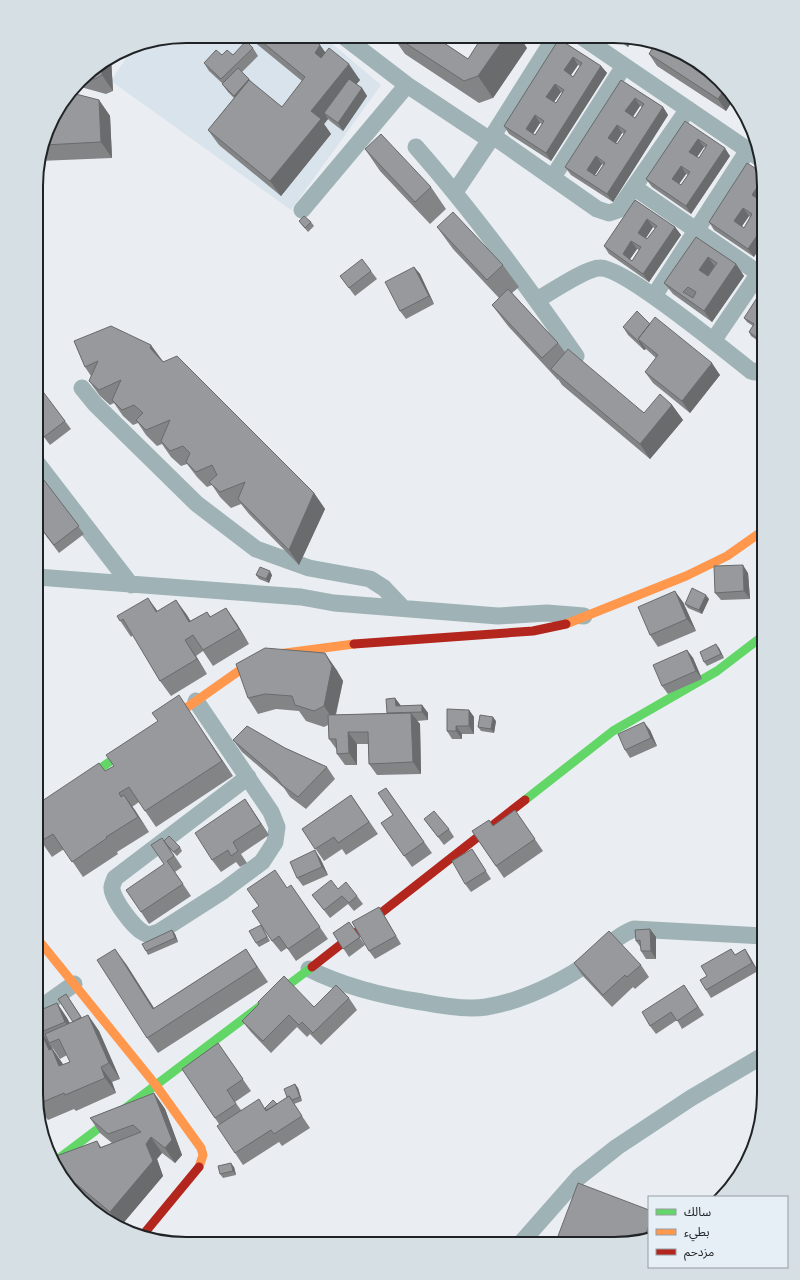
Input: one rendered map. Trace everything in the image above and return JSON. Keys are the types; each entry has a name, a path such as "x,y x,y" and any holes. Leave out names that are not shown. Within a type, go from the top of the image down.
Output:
{"street":[{"path":"352,43 407,85 553,177 604,213 614,213 618,210 635,188 688,109"},
{"path":"455,192 492,138 551,43"},
{"path":"591,43 753,154 697,231 654,296"},
{"path":"553,177 624,66"},
{"path":"302,210 407,85"},
{"path":"416,147 455,192 537,300 576,356"},
{"path":"635,188 697,231 757,269"},
{"path":"537,300 589,271 599,268 614,273 654,296 750,371 757,371"},
{"path":"713,341 757,279"},
{"path":"82,388 95,404 197,504 256,549 308,568 370,580 384,588 402,607"},
{"path":"43,470 131,585"},
{"path":"68,790 243,668 270,655 372,642 533,631 560,626 589,616 706,566 727,556 757,535"},
{"path":"43,577 301,597 334,602 498,616 546,613 589,616"},
{"path":"59,1158 155,1084 309,970 613,731 717,671 757,640"},
{"path":"196,701 248,777 271,812 277,827 276,842 262,862 223,891 159,932 151,935 143,933 125,914 115,900 112,887 115,878 248,777"},
{"path":"309,970 333,981 376,994 449,1007 486,1007 530,994 574,973 619,936 634,929 757,936"},
{"path":"43,946 155,1084 198,1142 202,1155 199,1167 146,1231"},
{"path":"43,1006 74,984"},
{"path":"526,1237 579,1177 617,1147 691,1098 757,1059"}],"shaded area":[{"path":"331,43 381,85 291,210 111,81 128,56 149,48 167,44"}],"building":[{"path":"244,43 248,43 253,48 221,79 204,63 216,50 222,55 227,50 233,55"},
{"path":"264,43 318,43 320,45 315,53 321,58 329,48 349,64 311,111 321,119 270,181 208,130 249,80 282,107 305,77"},
{"path":"405,43 444,43 468,59 478,43 501,43 478,76 464,81"},
{"path":"556,43 565,43 601,66 546,153 504,126","holes":["573,57 582,63 573,77 564,70","555,84 564,90 556,103 546,97","535,115 544,121 535,135 526,129"]},
{"path":"652,48 686,62 708,78 722,92 718,99 649,54"},
{"path":"238,68 249,79 234,96 222,84"},
{"path":"102,70 102,75 95,79 92,78"},
{"path":"349,79 362,88 338,123 324,113"},
{"path":"621,80 663,107 607,194 565,167","holes":["635,98 644,104 635,118 625,111","617,125 626,131 617,144 608,138","596,156 605,163 596,176 587,170"]},
{"path":"76,94 99,100 101,142 49,145 62,114"},
{"path":"685,121 725,148 686,206 646,179","holes":["698,139 707,145 699,158 689,152","681,166 690,172 681,185 672,179"]},
{"path":"381,134 431,187 415,202 365,149"},
{"path":"747,163 756,169 757,176 757,187 752,195 757,198 757,236 748,249 709,222","holes":["743,208 752,214 744,228 734,221"]},
{"path":"635,200 675,227 643,274 604,246","holes":["647,219 657,226 647,239 638,233","631,241 641,247 632,261 623,254"]},
{"path":"453,212 503,265 487,280 437,227"},
{"path":"304,216 311,222 305,228 299,221"},
{"path":"696,237 736,264 704,311 664,283","holes":["708,257 717,263 708,276 699,270","688,287 696,292 693,298 683,292"]},
{"path":"362,259 371,271 349,288 340,276"},
{"path":"414,267 429,296 400,311 385,282"},
{"path":"508,289 558,343 542,358 492,305"},
{"path":"757,298 757,338 749,332 754,324 744,318"},
{"path":"637,311 650,324 638,339 640,341 639,342 623,327"},
{"path":"655,317 712,363 682,401 645,372 658,355 638,339"},
{"path":"111,326 151,345 150,348 163,362 177,356 314,493 289,550 238,499 245,482 220,492 209,482 217,475 212,465 196,472 186,462 190,453 183,446 170,451 161,441 170,420 146,430 136,420 143,413 134,405 122,410 112,400 121,380 99,390 89,381 98,361 85,367 74,341"},
{"path":"568,349 644,413 660,394 672,405 640,444 551,369"},
{"path":"43,392 65,421 44,437 43,436"},
{"path":"43,479 79,526 54,545 43,531"},
{"path":"743,565 744,591 715,593 714,566"},
{"path":"260,567 270,571 266,579 256,575"},
{"path":"692,588 706,595 699,610 685,604"},
{"path":"675,591 687,619 650,635 638,607"},
{"path":"148,598 156,612 176,600 189,622 207,612 210,617 226,608 239,629 203,650 193,635 185,640 197,659 160,681 123,619 120,621 117,616"},
{"path":"716,644 721,654 704,662 700,652"},
{"path":"265,648 325,653 332,666 324,706 314,711 295,705 292,696 265,694 248,698 236,664"},
{"path":"687,650 696,671 662,686 653,665"},
{"path":"179,695 222,761 145,811 129,787 119,793 121,797 124,795 138,817 106,837 107,838 72,862 53,834 43,840 43,800 99,763 105,771 114,766 106,755 158,721 152,713"},
{"path":"395,698 396,706 422,705 422,712 387,713 386,699"},
{"path":"447,709 469,710 469,726 456,726 456,731 447,731"},
{"path":"411,713 413,762 369,764 368,732 348,732 349,753 337,754 336,739 329,739 328,715"},
{"path":"480,715 493,717 491,729 478,727"},
{"path":"644,722 651,738 625,750 618,734"},
{"path":"247,726 285,748 327,767 298,797 282,785 276,777 233,740"},
{"path":"386,788 424,842 404,856 381,823 393,815 378,793"},
{"path":"351,795 369,822 338,843 334,837 315,849 302,829"},
{"path":"245,799 261,824 233,842 238,851 231,856 228,850 212,860 195,833"},
{"path":"515,810 535,839 496,866 472,831 489,820 493,826"},
{"path":"434,811 449,829 438,837 424,819"},
{"path":"169,836 180,847 174,852 164,841"},
{"path":"162,838 174,856 167,861 183,884 141,912 126,890 164,864 151,845"},
{"path":"472,849 486,871 465,884 452,861"},
{"path":"315,850 322,867 297,878 290,862"},
{"path":"275,870 287,888 291,885 320,927 288,949 279,936 272,941 252,911 259,906 247,889"},
{"path":"331,880 338,889 346,882 357,896 349,903 342,896 324,910 312,895"},
{"path":"379,907 396,936 369,951 352,922"},
{"path":"349,922 360,937 343,949 333,933"},
{"path":"261,925 267,937 256,943 249,931"},
{"path":"650,929 651,951 641,951 640,940 636,941 635,930"},
{"path":"172,930 175,938 146,951 142,944"},
{"path":"609,931 641,965 627,977 625,975 603,995 574,963"},
{"path":"115,949 153,1009 246,949 257,967 147,1038 97,960"},
{"path":"731,949 735,955 745,949 752,963 706,990 700,980 707,976 701,966"},
{"path":"284,976 314,1007 336,985 349,998 313,1033 302,1022 299,1025 289,1015 263,1041 242,1021 259,1004 258,1002"},
{"path":"684,985 698,1007 677,1021 671,1012 650,1026 642,1012"},
{"path":"66,994 81,1017 73,1022 58,999"},
{"path":"57,1003 65,1022 43,1031 43,1009"},
{"path":"88,1015 109,1063 101,1067 105,1078 65,1095 64,1093 43,1102 43,1036 49,1050 52,1049 59,1066 70,1062 59,1039 49,1043 45,1034"},
{"path":"218,1043 243,1079 227,1090 236,1104 215,1118 182,1069"},
{"path":"295,1084 300,1097 292,1100 289,1096 287,1097 284,1089"},
{"path":"154,1093 172,1140 165,1148 151,1137 146,1144 153,1161 110,1212 73,1182 62,1166 57,1156 97,1141 100,1148 141,1132 133,1125 108,1134 90,1118"},
{"path":"289,1096 302,1116 274,1134 271,1130 235,1153 217,1126 259,1099 266,1111"},
{"path":"273,1100 277,1104 267,1110 265,1108"},
{"path":"231,1163 233,1171 220,1174 218,1166"},
{"path":"578,1183 648,1210 648,1228 646,1233 624,1237 558,1237"}],"traffic: fast":[{"path":"525,800 613,731 717,671 757,640"},
{"path":"78,784 135,744"},
{"path":"59,1158 312,967"}],"traffic: slow":[{"path":"566,624 686,576 727,556 757,535"},
{"path":"162,725 243,668 270,655 354,644"},
{"path":"43,946 155,1084 201,1148 203,1155 199,1167"}],"traffic: jam":[{"path":"354,644 533,631 566,624"},
{"path":"312,967 525,800"},
{"path":"146,1231 199,1167"}]}
